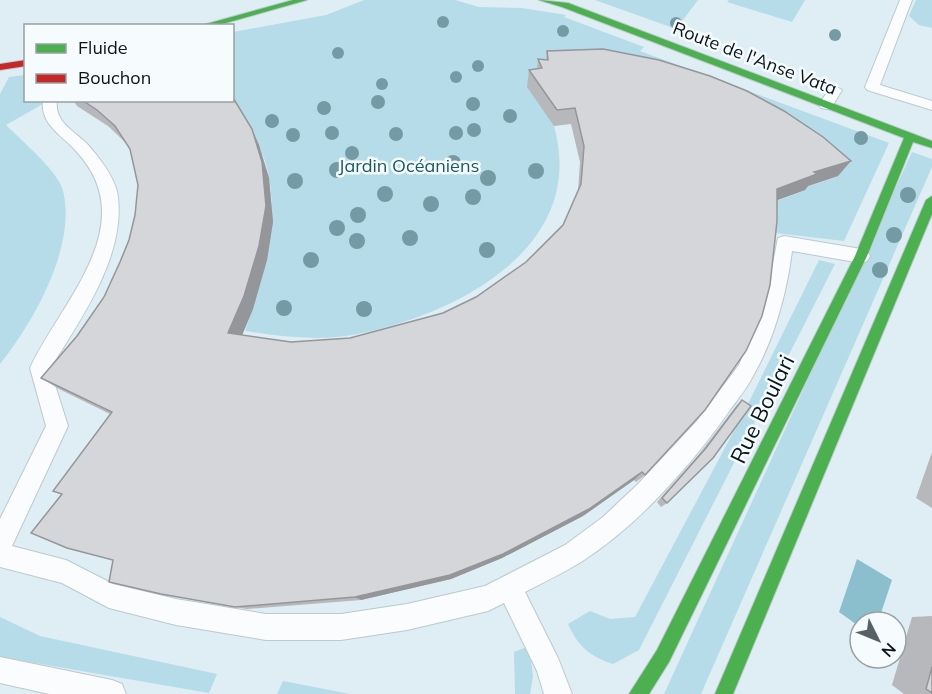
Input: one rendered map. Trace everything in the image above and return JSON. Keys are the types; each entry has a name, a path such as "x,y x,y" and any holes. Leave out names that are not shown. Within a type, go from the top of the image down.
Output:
{"street":[{"path":"212,24 303,0"},
{"name":"Route de l'Anse Vata","path":"543,0 562,2 932,145"},
{"path":"0,67 24,63"},
{"name":"Rue Boulari","path":"638,694 663,656 861,256 909,136"},
{"path":"724,694 932,200"}],"lane":[{"path":"906,0 872,87 932,106"},
{"path":"826,105 835,90"},
{"path":"0,545 57,426 40,368 80,299 100,258 110,223 110,196 101,173 83,148 58,129 49,106 50,102"},
{"path":"0,555 66,572 109,596 176,612 266,627 341,627 407,617 488,598 573,553 611,525 677,460 721,408 746,371 761,336 780,273 784,243 861,256"},
{"path":"509,586 549,667 558,694"},
{"path":"0,670 112,694"}],"green space":[{"name":"Jardin Océaniens","path":"364,0 455,0 479,7 522,8 566,15 564,17 644,47 640,51 889,143 844,241 767,232 777,201 805,190 803,188 836,177 617,83 573,339 266,362 479,321 585,208 580,122 554,126 559,169 552,206 534,239 507,267 474,290 438,309 399,323 347,336 304,338 245,331 259,289 269,247 272,205 265,161 233,102 234,32 326,15"},
{"path":"595,0 698,0 676,29"},
{"path":"729,0 805,0 792,22 727,2"},
{"path":"916,0 932,0 932,28 919,25 909,16"},
{"path":"24,75 24,102 46,102 6,125 39,156 55,175 63,191 66,213 64,235 49,283 26,327 0,364 0,94 9,77"},
{"path":"912,152 932,159 932,167 701,694 664,694"},
{"path":"819,260 835,264 639,650 613,664 597,657 580,644 568,624 590,611 610,619 635,617 744,412"},
{"path":"0,617 40,636 217,674 209,693 0,657"},
{"path":"529,646 533,676 530,694 515,694 514,652"},
{"path":"283,681 350,694 277,694"}],"shaded area":[{"path":"857,559 892,580 882,610 848,610 848,618 839,612"}],"building":[{"path":"603,49 659,60 710,76 747,91 784,111 823,137 851,161 814,172 817,174 777,189 777,221 770,285 762,316 746,351 705,410 645,475 642,472 589,509 503,554 450,575 355,597 235,607 161,594 109,582 113,560 67,548 31,533 62,494 53,491 112,412 41,378 77,336 104,297 129,240 135,215 138,185 130,149 115,126 85,102 234,102 234,99 252,129 262,162 266,206 259,246 244,296 228,333 291,342 350,338 443,313 476,297 526,262 563,225 581,184 584,146 575,108 557,110 529,70 542,68 538,59 548,60 547,51"},
{"path":"742,400 751,406 713,458 667,503 662,498 706,448"},
{"path":"932,667 932,693 926,689"}],"traffic: fast":[{"path":"211,24 303,0"},
{"path":"543,0 565,5 932,145"},
{"path":"638,694 663,656 861,256 910,136"},
{"path":"724,694 932,200"}],"traffic: jam":[{"path":"0,67 24,63"}]}
